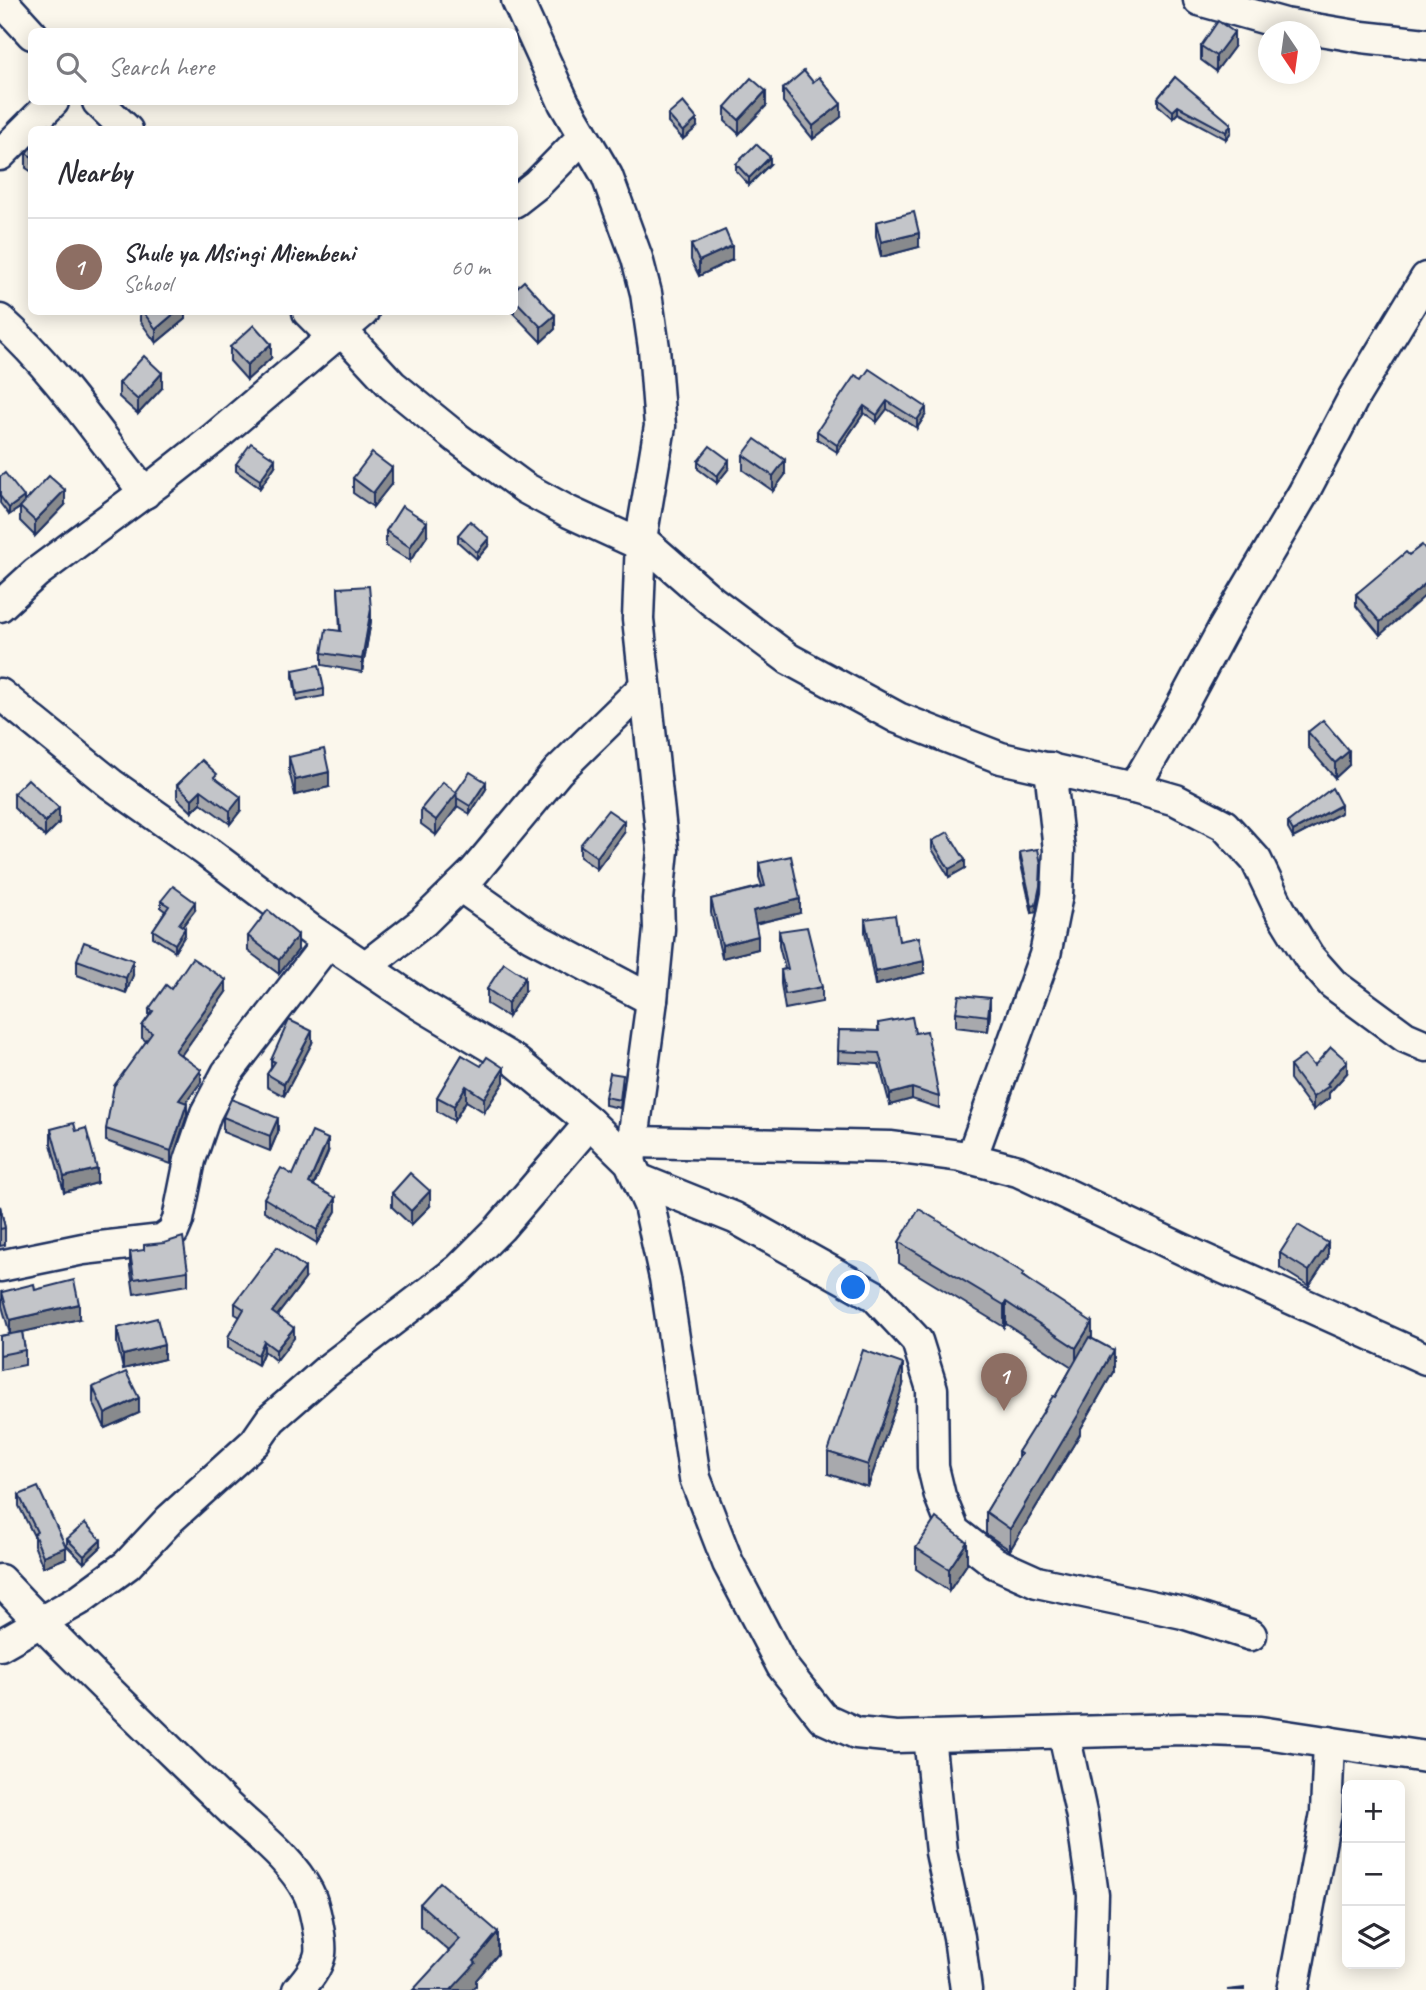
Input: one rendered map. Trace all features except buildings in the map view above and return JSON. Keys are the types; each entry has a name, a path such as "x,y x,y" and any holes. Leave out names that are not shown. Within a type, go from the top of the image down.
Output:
{"street":[{"path":"1,0 28,30"},
{"path":"517,0 546,67 583,138 607,176 637,258 646,293 654,348 660,426 641,542 638,619 663,850 658,899 659,929 633,1161 649,1205 665,1278 695,1478 728,1563 782,1667 823,1718 856,1733 929,1737 1184,1729 1260,1732 1329,1742 1422,1761"},
{"path":"1199,0 1285,24 1426,44"},
{"path":"29,126 50,105"},
{"path":"101,105 123,126"},
{"path":"0,155 28,127"},
{"path":"518,199 537,184 583,138"},
{"path":"1134,788 1304,492 1355,396 1426,278"},
{"path":"316,315 346,327 392,385 505,474 569,512 641,542 712,601 789,659 898,718 1001,758 1176,800 1224,825 1256,860 1280,910 1309,957 1333,984 1405,1037 1426,1045"},
{"path":"0,320 30,349 63,388 145,492"},
{"path":"0,606 36,573 145,492 346,327"},
{"path":"365,967 423,922 460,886 558,771 645,686"},
{"path":"0,694 111,784 328,942 421,1006 515,1061 633,1161 875,1296 917,1341 932,1389 933,1467 940,1496 954,1531 995,1563 1037,1582 1183,1614 1251,1634"},
{"path":"971,1159 1045,955 1057,895 1059,850 1050,768"},
{"path":"460,886 531,936 652,1000"},
{"path":"0,1266 83,1249 162,1241 173,1232 178,1220 190,1160 206,1113 227,1073 328,942"},
{"path":"0,1646 79,1600 127,1565 170,1519 255,1442 271,1419 326,1371 458,1270 523,1202 590,1123"},
{"path":"633,1161 892,1147 971,1159 1018,1171 1199,1257 1426,1359"},
{"path":"0,1580 40,1623 225,1805 290,1863 310,1894 320,1954 310,1976 298,1990"},
{"path":"1064,1734 1082,1817 1093,1895 1090,1990"},
{"path":"929,1737 941,1852 967,1990"},
{"path":"1293,1990 1325,1814 1329,1742"}],"place":[{"name":"Shule ya Msingi Miembeni","path":"1004,1411"}]}
